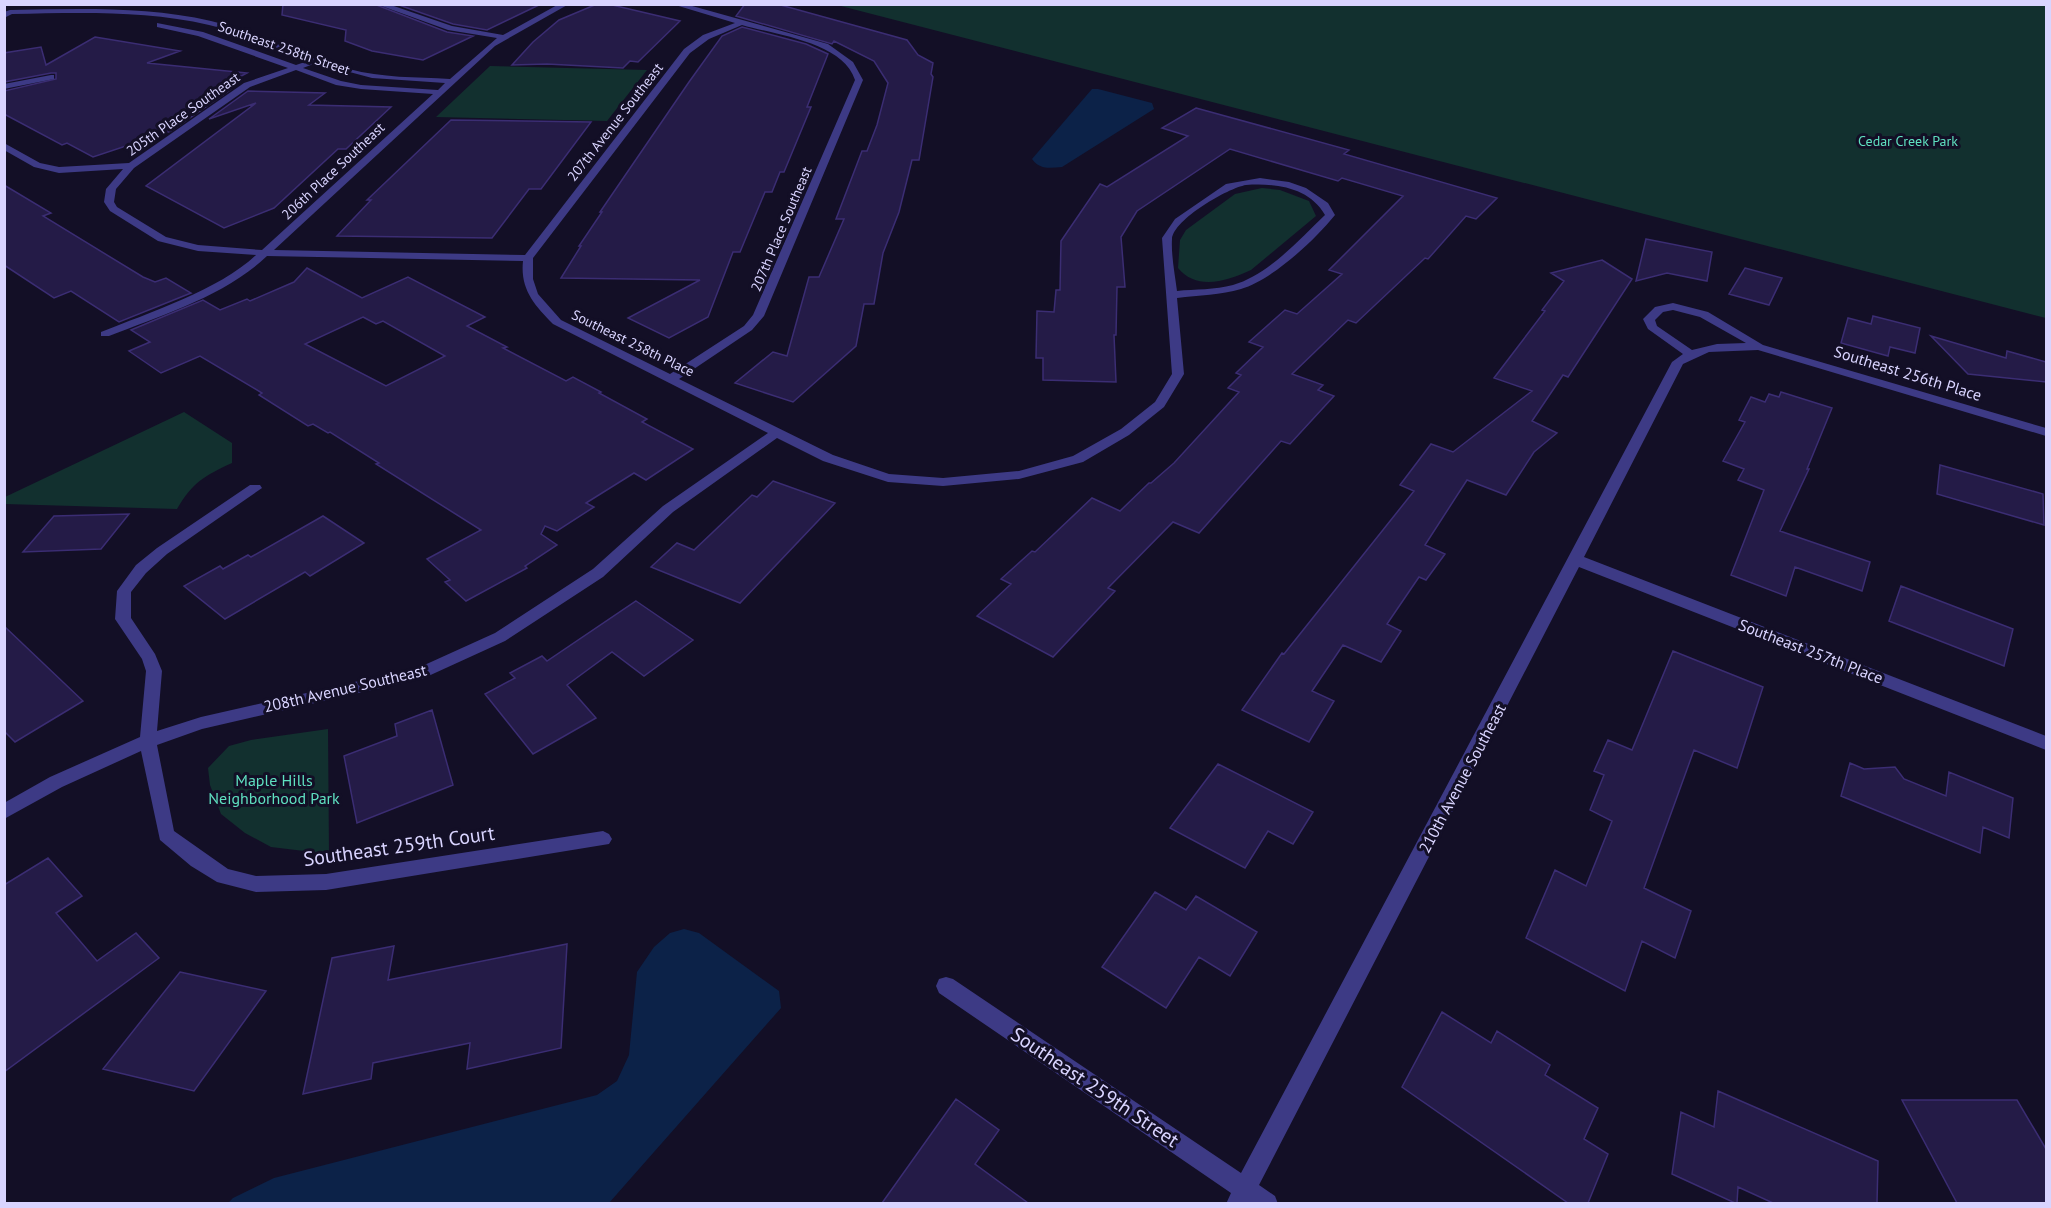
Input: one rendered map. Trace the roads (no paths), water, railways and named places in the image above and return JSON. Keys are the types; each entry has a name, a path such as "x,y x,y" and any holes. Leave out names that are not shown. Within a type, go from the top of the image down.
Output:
{"street":[{"path":"7,14 16,4"},
{"path":"7,14 28,4"},
{"path":"379,4 451,28 503,37"},
{"name":"206th Place Southeast","path":"105,334 228,280 264,253 438,92 503,37 566,4"},
{"path":"675,4 741,23"},
{"name":"Southeast 258th Street","path":"7,14 101,11 182,18 233,30 315,61 374,76 451,81"},
{"path":"28,21 114,21"},
{"path":"4,22 16,22"},
{"name":"207th Place Southeast","path":"672,378 748,328 758,316 859,80 856,68 845,56 825,46 741,23"},
{"name":"207th Avenue Southeast","path":"528,258 687,51 706,37 741,23"},
{"name":"Southeast 258th Street","path":"146,24 200,34 321,78 361,87 438,92"},
{"name":"205th Place Southeast","path":"264,253 198,248 162,239 114,209 109,202 111,189 131,166 247,85 315,61"},
{"path":"4,87 51,77"},
{"path":"4,146 37,165 59,170 131,166"},
{"name":"Southeast 258th Place","path":"528,258 526,277 535,300 557,322 828,458 888,478 943,482 1019,475 1078,459 1125,432 1160,405 1178,374 1167,238 1173,226 1228,186 1249,182 1286,184 1307,192 1328,208 1330,215 1319,226 1256,279 1234,287 1172,295"},
{"path":"264,253 528,258"},
{"name":"Southeast 256th Place","path":"1760,347 1715,347 1690,354 1652,327 1649,320 1653,313 1662,309 1690,309 1705,313 1760,347 2046,432"},
{"name":"210th Avenue Southeast","path":"1240,1196 1678,362 1690,354"},
{"name":"208th Avenue Southeast","path":"4,812 56,782 148,741 201,723 424,672 500,637 598,573 668,509 777,432"},
{"name":"Southeast 259th Court","path":"255,488 162,551 141,569 124,591 123,619 133,638 149,658 154,671 148,741 166,835 198,860 225,876 256,884 326,882 603,839"},
{"name":"Southeast 257th Place","path":"1576,560 2046,743"},
{"name":"Southeast 259th Street","path":"946,986 1240,1196"},
{"path":"1240,1196 1267,1203"}],"water":[{"path":"1092,89 1152,103 1154,109 1062,167 1046,168 1038,165 1032,159"},
{"path":"684,929 699,933 779,991 781,1008 609,1203 228,1203 233,1198 274,1178 597,1095 617,1081 629,1055 637,972 654,947 670,933"}],"park label":[{"name":"Cedar Creek Park","path":"1908,141"},
{"name":"Maple Hills Neighborhood Park","path":"274,789"}]}
